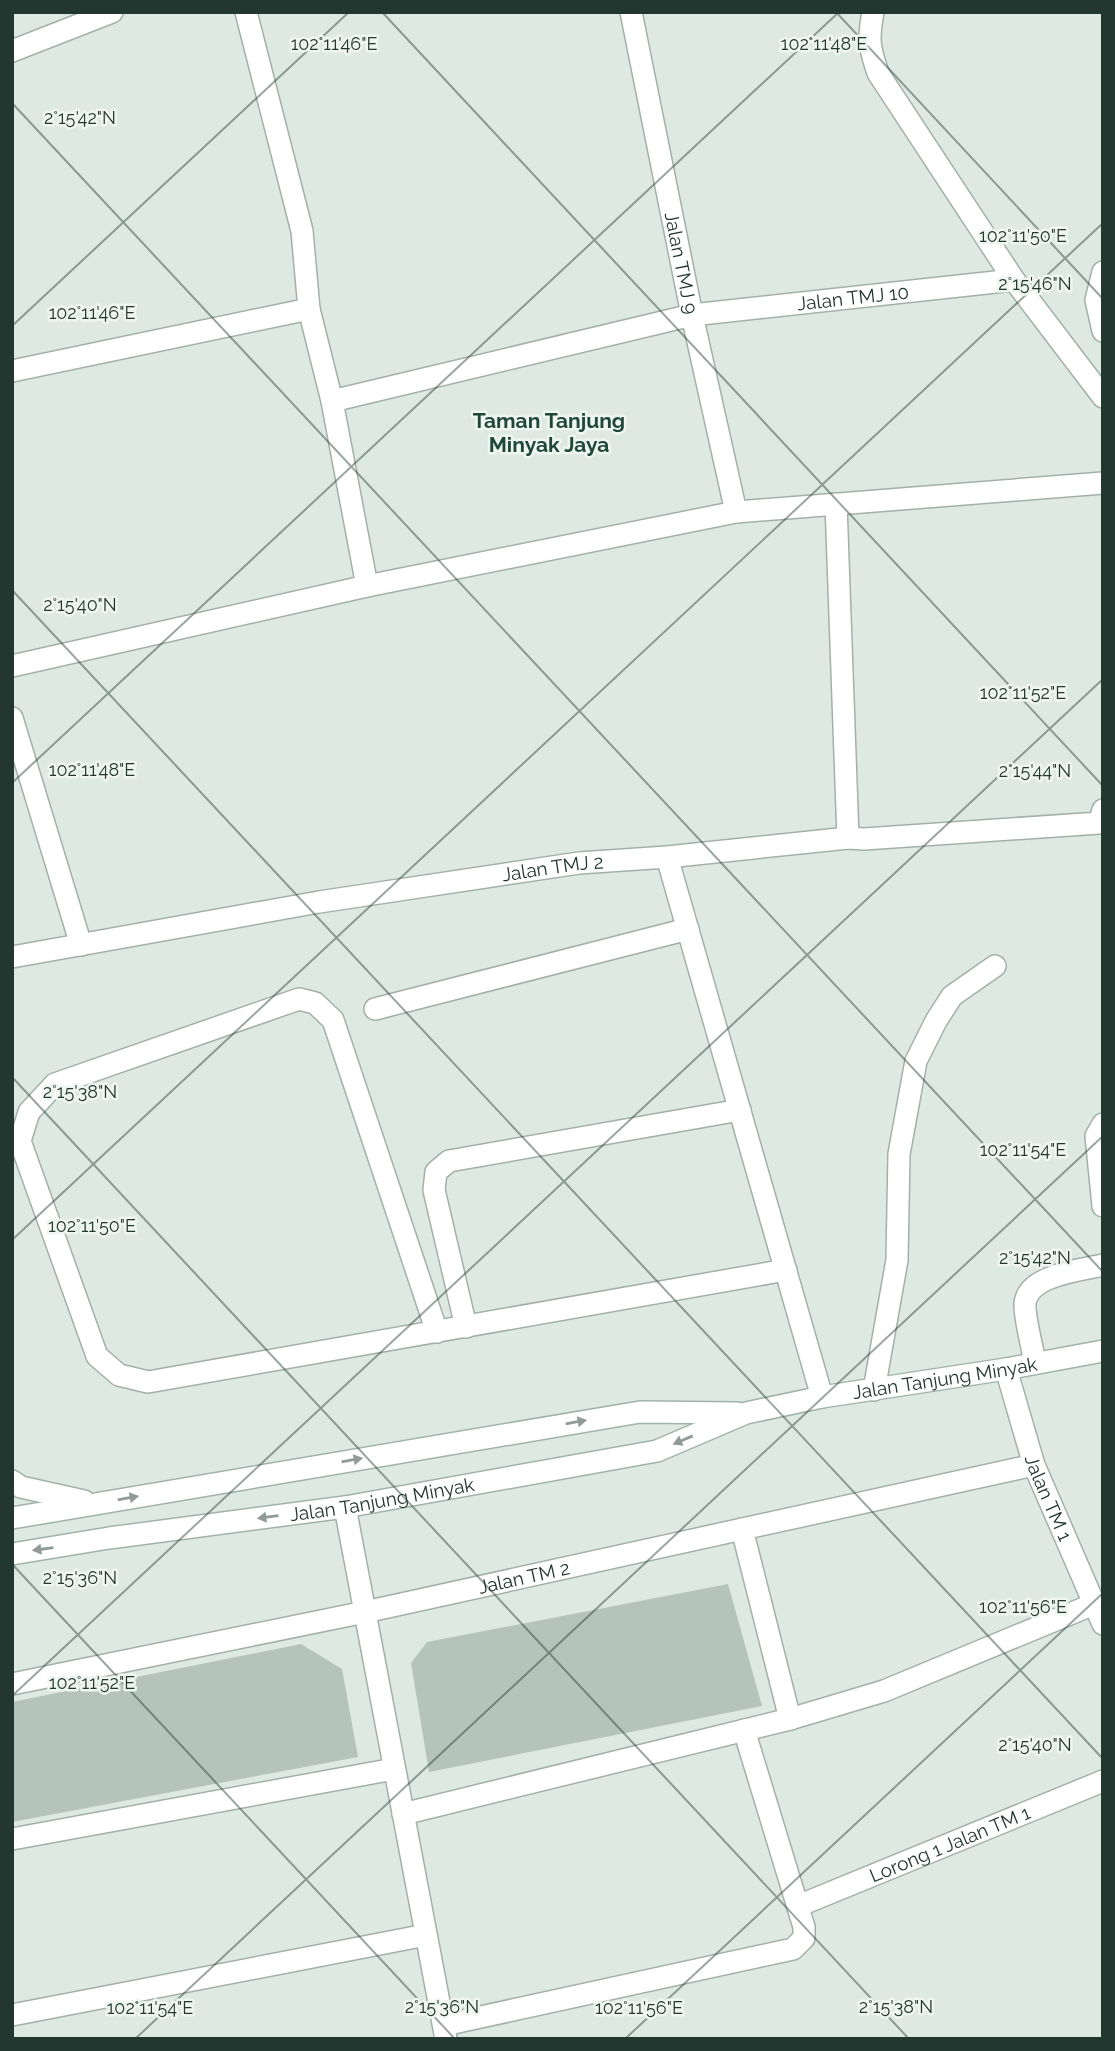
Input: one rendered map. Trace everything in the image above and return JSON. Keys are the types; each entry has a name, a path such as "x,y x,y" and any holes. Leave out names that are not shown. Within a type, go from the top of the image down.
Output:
{"street":[{"path":"12,51 112,12"},
{"path":"246,12 302,231 309,309 332,401 366,586"},
{"name":"Jalan TMJ 9","path":"631,12 692,315 736,512"},
{"path":"873,12 869,34 870,49 878,73 1014,280 1103,397"},
{"path":"1103,272 1096,300 1103,331"},
{"name":"Jalan TMJ 10","path":"332,401 692,315 1014,280"},
{"path":"12,371 309,309"},
{"path":"12,666 366,586 736,512 1103,483"},
{"path":"836,504 848,838"},
{"path":"12,718 81,945"},
{"name":"Jalan TMJ 2","path":"12,957 319,902 579,863 667,857 848,838 1101,823"},
{"path":"667,857 822,1397"},
{"path":"375,1009 688,929"},
{"path":"874,1390 897,1260 899,1154 916,1061 952,996 995,966"},
{"path":"437,1332 333,1020 315,1003 299,999 55,1084 29,1112 20,1141 97,1356 119,1375 148,1382 466,1328 786,1270"},
{"path":"466,1328 434,1190 436,1171 449,1161 740,1110"},
{"path":"1103,1124 1096,1136 1103,1206"},
{"path":"1035,1363 1025,1304 1029,1293 1037,1284 1048,1278 1103,1265"},
{"name":"Jalan Tanjung Minyak","path":"12,1554 109,1538 345,1507 657,1451 746,1413 822,1397 1103,1351"},
{"name":"Jalan TM 1","path":"1006,1369 1034,1465 1103,1624"},
{"name":"Jalan Tanjung Minyak","path":"12,1518 640,1412 746,1413"},
{"name":"Jalan TM 2","path":"12,1684 365,1612 1034,1465"},
{"path":"12,1481 21,1487 95,1503"},
{"path":"345,1507 445,2032 793,1949 804,1938 798,1906 744,1730"},
{"path":"742,1529 790,1719"},
{"path":"403,1814 790,1719 884,1691 1094,1604"},
{"path":"12,1839 394,1769"},
{"name":"Lorong 1 Jalan TM 1","path":"798,1906 1103,1781"},
{"path":"12,2015 426,1935"}],"building":[{"path":"728,1584 762,1706 429,1772 411,1663 427,1642"},
{"path":"301,1644 342,1669 358,1757 12,1822 12,1702"}],"district":[{"name":"Taman Tanjung Minyak Jaya","path":"549,432"}]}
